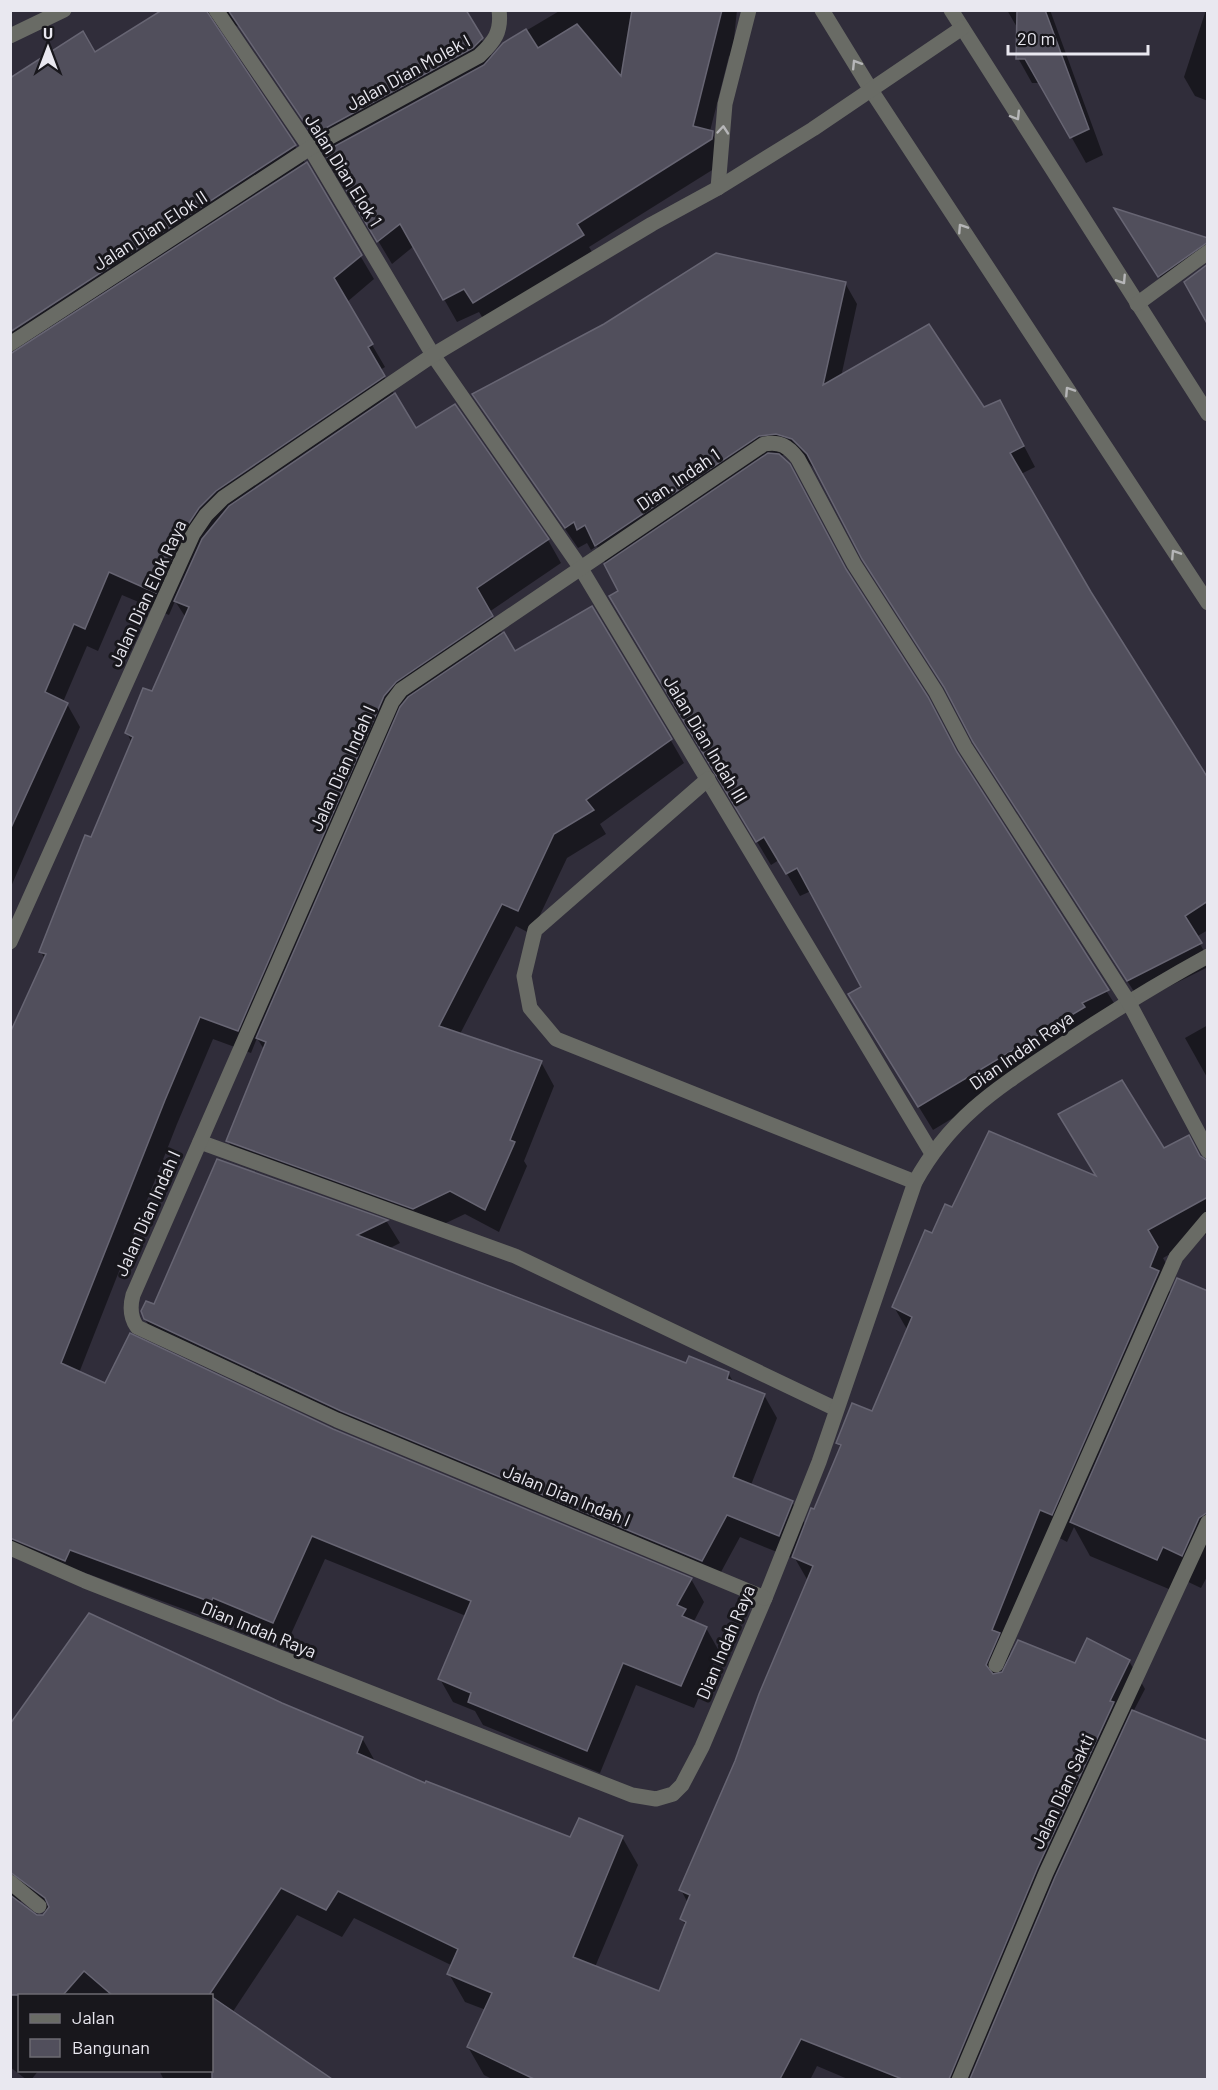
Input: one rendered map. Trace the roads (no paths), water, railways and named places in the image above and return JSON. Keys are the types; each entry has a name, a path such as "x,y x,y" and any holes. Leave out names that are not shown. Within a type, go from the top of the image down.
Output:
{"street":[{"path":"10,36 64,10"},
{"name":"Jalan Dian Elok 1","path":"216,10 310,148 433,355"},
{"name":"Jalan Dian Molek I","path":"310,148 479,56 495,41 501,21 499,10"},
{"path":"718,188 725,104 749,10"},
{"path":"822,10 1208,603"},
{"path":"951,10 1208,414"},
{"name":"Jalan Dian Elok Raya","path":"10,942 193,534 206,515 223,498 433,355 652,224 718,188 872,90 962,28"},
{"name":"Jalan Dian Elok II","path":"10,344 310,148"},
{"path":"1137,304 1208,252"},
{"name":"Jalan Dian Indah III","path":"433,355 580,567 931,1152"},
{"name":"Dian. Indah 1","path":"580,567 764,444 778,443 788,447 798,459 854,564 936,692 965,747 1128,1000"},
{"name":"Jalan Dian Indah I","path":"580,567 426,671 401,690 392,702 133,1295 131,1314 137,1327 337,1420 765,1598"},
{"path":"708,779 535,930 524,976 530,1008 556,1038 915,1182"},
{"name":"Dian Indah Raya","path":"10,1548 85,1581 632,1795 656,1799 672,1794 682,1785 702,1747 765,1598 819,1462 915,1182 931,1152 981,1099 1128,1000 1208,956"},
{"path":"1128,1000 1208,1151"},
{"path":"200,1142 515,1256 836,1409"},
{"path":"996,1665 1176,1257 1208,1219"},
{"name":"Jalan Dian Sakti","path":"959,2079 1046,1873 1208,1522"},
{"path":"10,1882 39,1906"}]}
